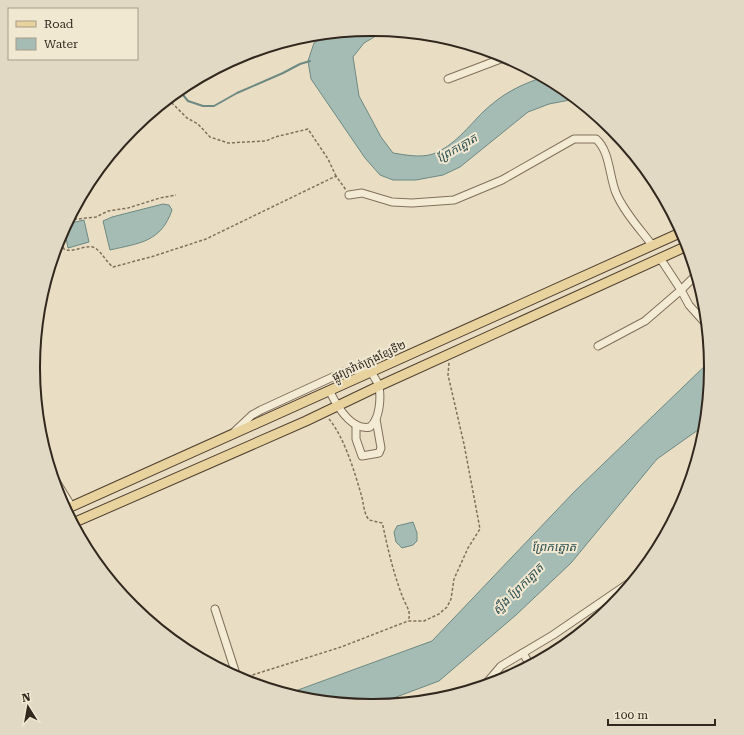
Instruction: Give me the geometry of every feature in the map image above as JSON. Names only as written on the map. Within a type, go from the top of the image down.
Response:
[{"type":"main road","name":"ផ្លូវក្រវ៉ាត់ក្រុងខ្សែទី២","points":[[72,507],[299,406],[675,235]]},
{"type":"main road","points":[[78,521],[324,413],[522,320],[681,249]]},
{"type":"main road","points":[[516,307],[522,320]]},
{"type":"main road","points":[[299,406],[306,421]]},
{"type":"street","points":[[448,79],[497,60]]},
{"type":"street","points":[[349,195],[362,193],[392,202],[412,203],[454,200],[502,180],[574,139],[596,139],[602,144],[616,194],[652,245]]},
{"type":"street","points":[[660,258],[689,305],[700,317]]},
{"type":"street","points":[[598,346],[645,321],[691,280]]},
{"type":"street","points":[[227,438],[252,415],[337,375],[347,371],[380,368]]},
{"type":"street","points":[[330,392],[337,406],[356,425],[362,428],[370,427],[376,419],[380,405],[379,386],[371,372]]},
{"type":"street","points":[[356,425],[356,439],[362,456],[379,453],[381,448],[376,419]]},
{"type":"street","points":[[492,676],[501,666],[553,635],[616,592]]},
{"type":"street","points":[[215,610],[234,669]]},
{"type":"street","points":[[524,652],[528,660]]},
{"type":"path","points":[[172,103],[186,118],[198,124],[210,137],[228,143],[266,141],[287,133],[308,129],[349,195]]},
{"type":"path","points":[[63,248],[68,251],[92,247],[97,249],[113,267],[154,256],[206,239],[298,193],[336,176]]},
{"type":"path","points":[[76,219],[96,217],[108,211],[128,208],[160,198],[176,195]]},
{"type":"path","points":[[250,676],[341,647],[408,621],[424,621],[447,607],[451,599],[454,579],[468,548],[480,529],[464,444],[448,375],[449,354]]},
{"type":"path","points":[[324,413],[337,428],[362,495],[365,515],[369,520],[382,523],[400,591],[409,611],[410,616],[408,621]]},
{"type":"water","name":"ព្រែកត្នោត","points":[[376,36],[364,43],[353,57],[359,96],[381,137],[393,153],[423,156],[441,151],[454,141],[497,100],[519,87],[537,79],[568,100],[549,104],[528,112],[460,167],[443,175],[416,180],[393,180],[380,175],[365,158],[311,79],[308,61],[314,43],[318,41],[329,39]]},
{"type":"water","points":[[163,204],[169,205],[172,210],[162,229],[155,235],[140,243],[110,250],[103,221],[112,217]]},
{"type":"water","points":[[84,220],[89,242],[68,248],[66,240],[74,222]]},
{"type":"water","name":"ព្រែកត្នោត","points":[[704,367],[701,411],[697,430],[657,459],[571,563],[516,615],[439,681],[393,698],[350,698],[297,691],[432,641],[574,492]]},
{"type":"water","points":[[413,522],[417,533],[417,541],[413,545],[402,548],[396,542],[394,532],[397,526]]},
{"type":"waterway","points":[[183,95],[188,101],[203,106],[214,106],[237,93],[300,64],[310,61]]},
{"type":"water label","name":"ស្ទឹង ព្រែកត្នោត","points":[[518,589]]}]
